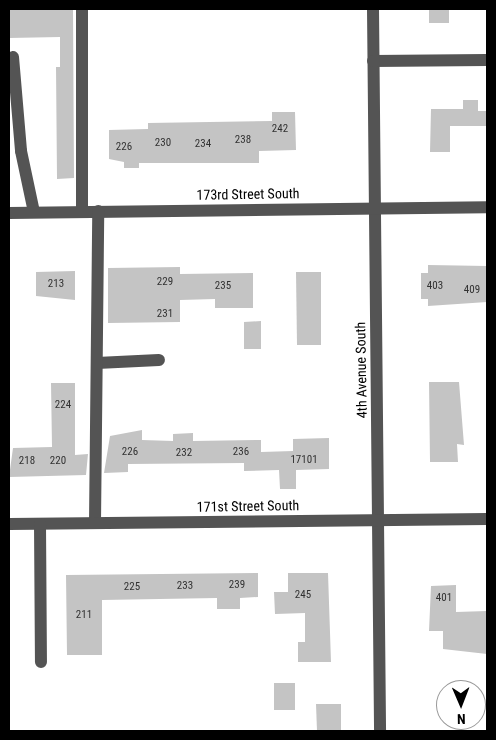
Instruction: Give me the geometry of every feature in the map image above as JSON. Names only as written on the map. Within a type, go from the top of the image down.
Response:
[{"type":"street","points":[[82,9],[82,211]]},
{"type":"street","name":"4th Avenue South","points":[[373,9],[380,731]]},
{"type":"street","points":[[13,57],[21,151],[34,212]]},
{"type":"street","points":[[373,61],[487,60]]},
{"type":"street","name":"173rd Street South","points":[[9,213],[487,207]]},
{"type":"street","points":[[95,523],[98,211]]},
{"type":"street","points":[[97,363],[159,360]]},
{"type":"street","name":"171st Street South","points":[[9,524],[378,518],[487,519]]},
{"type":"street","points":[[40,524],[41,662]]},
{"type":"building","points":[[9,9],[73,9],[74,178],[57,179],[56,67],[60,67],[60,37],[9,38]]},
{"type":"building","points":[[429,9],[449,9],[449,23],[429,23]]},
{"type":"building","points":[[463,100],[478,100],[478,111],[487,111],[487,126],[450,126],[450,152],[430,152],[431,109],[463,109]]},
{"type":"building","points":[[272,112],[295,112],[296,150],[259,151],[259,163],[139,163],[139,168],[124,168],[124,162],[109,159],[109,130],[148,129],[148,123],[272,121]]},
{"type":"building","points":[[428,265],[487,266],[487,302],[428,306],[428,299],[421,299],[421,273],[428,273]]},
{"type":"building","points":[[180,267],[180,274],[253,273],[253,308],[215,308],[215,299],[180,300],[180,322],[108,323],[108,268]]},
{"type":"building","points":[[75,271],[75,300],[36,296],[36,272]]},
{"type":"building","points":[[296,272],[321,272],[321,345],[297,345]]},
{"type":"building","points":[[261,321],[261,349],[244,349],[244,322]]},
{"type":"building","points":[[429,382],[459,382],[464,445],[457,444],[458,462],[430,462]]},
{"type":"building","points":[[51,383],[75,383],[75,455],[88,454],[86,475],[9,477],[13,448],[52,447]]},
{"type":"building","points":[[142,430],[142,440],[173,441],[173,434],[193,433],[193,441],[261,440],[261,452],[293,451],[293,439],[329,438],[329,469],[296,470],[296,489],[280,489],[279,470],[244,471],[244,463],[128,464],[128,472],[104,473],[110,436]]},
{"type":"building","points":[[258,573],[258,597],[240,598],[240,609],[217,609],[217,598],[102,600],[102,655],[67,655],[66,575]]},
{"type":"building","points":[[288,573],[328,573],[331,662],[298,662],[298,642],[305,642],[305,613],[275,614],[274,592],[288,592]]},
{"type":"building","points":[[456,585],[456,612],[487,611],[487,654],[443,649],[443,631],[429,631],[431,586]]},
{"type":"building","points":[[274,683],[295,683],[295,710],[274,710]]},
{"type":"building","points":[[316,704],[341,704],[341,731],[317,731]]}]
